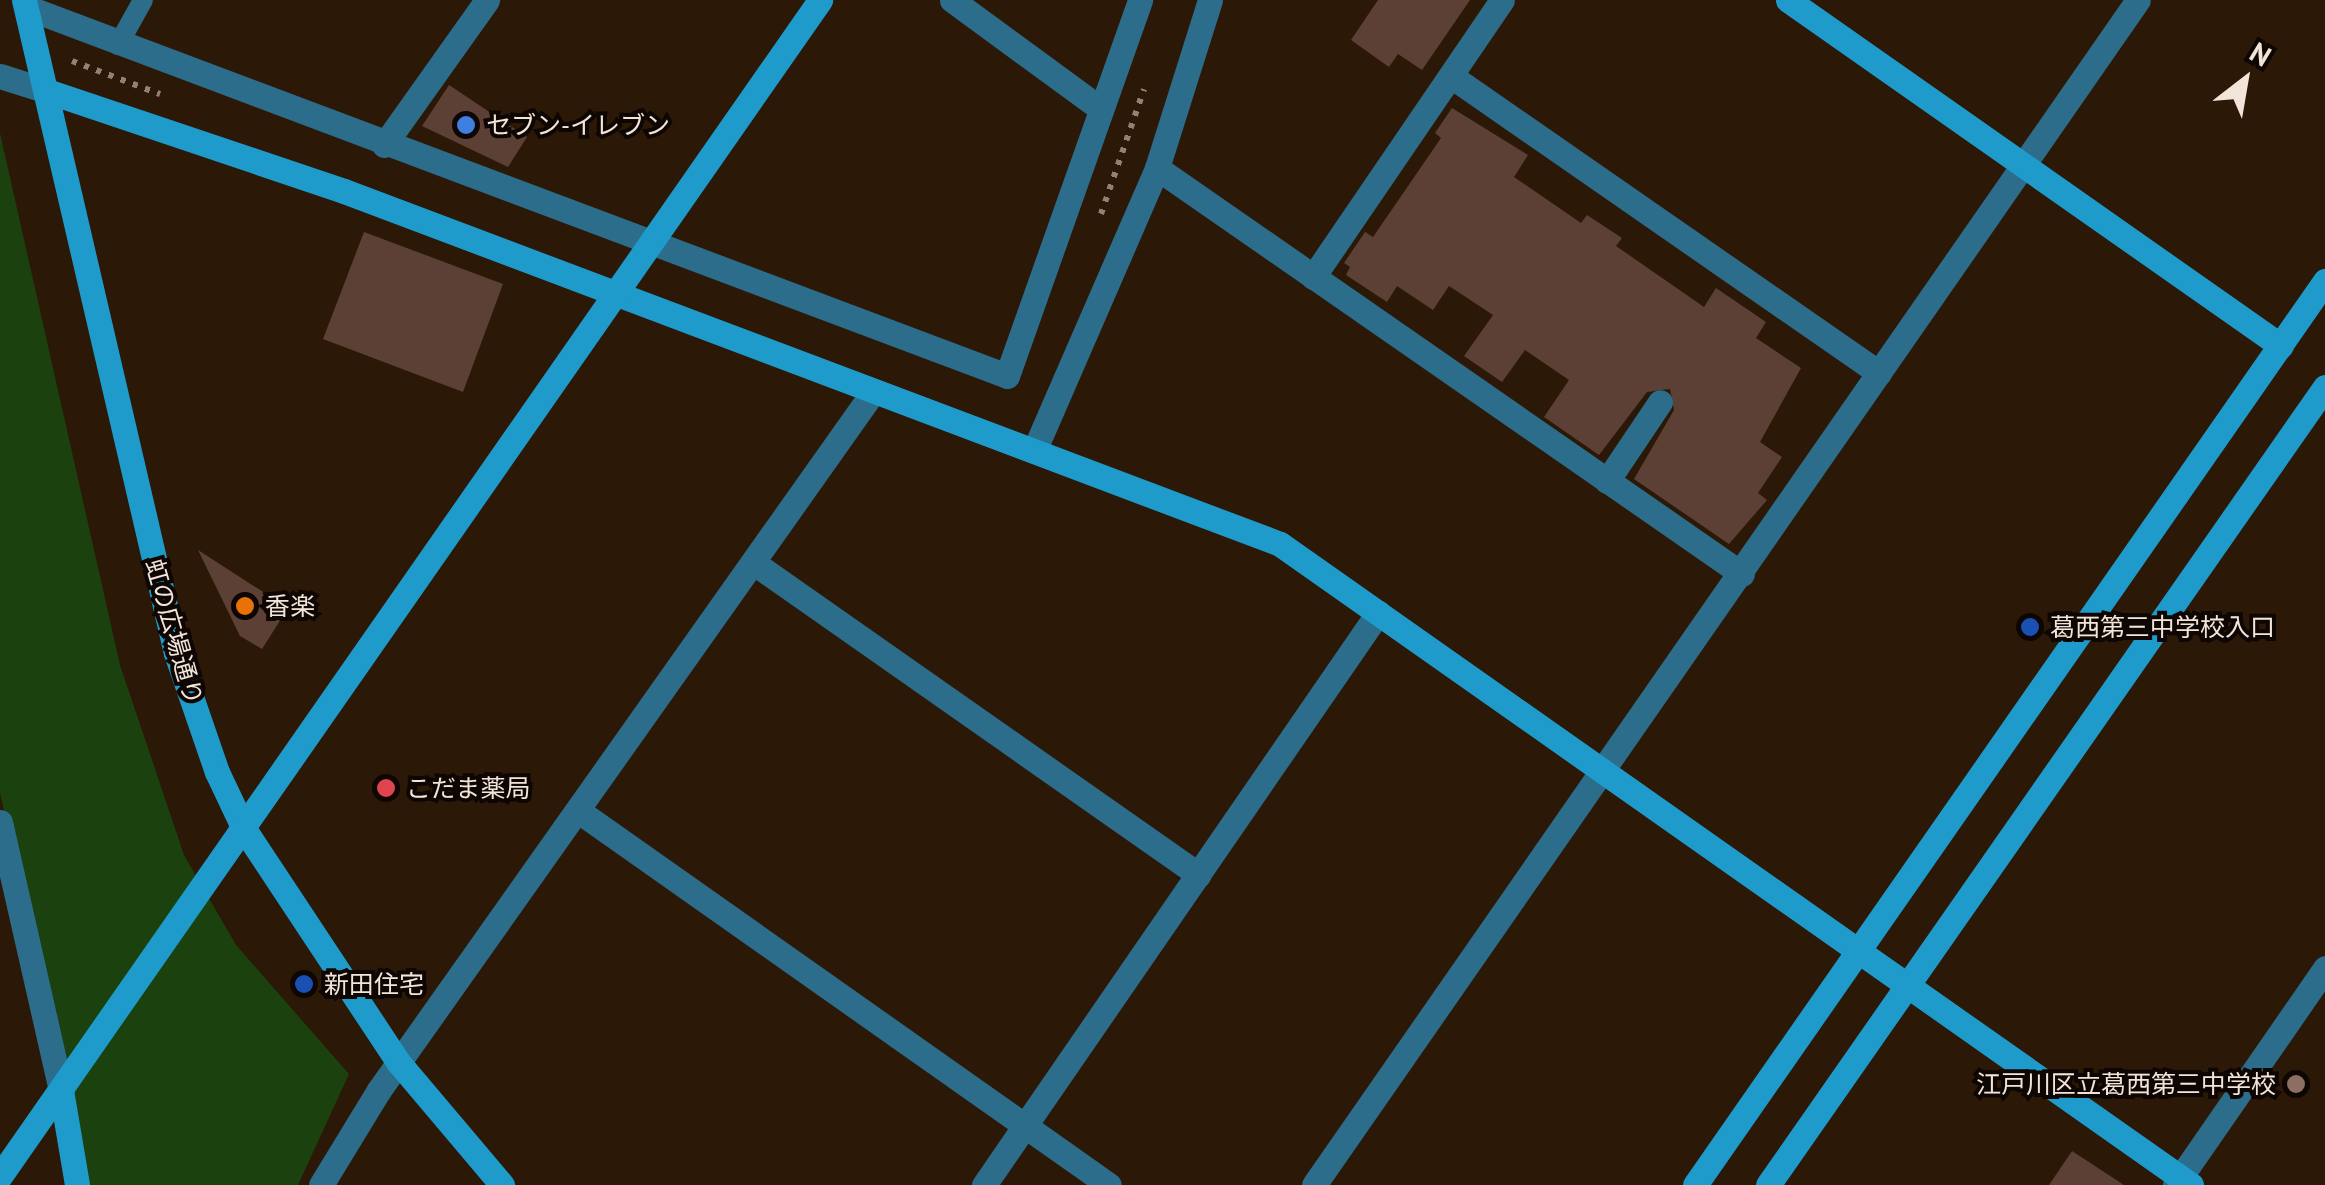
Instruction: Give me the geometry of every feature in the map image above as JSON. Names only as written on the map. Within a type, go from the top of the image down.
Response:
[{"type":"street","points":[[384,145],[487,0]]},
{"type":"street","points":[[0,1176],[820,0]]},
{"type":"street","points":[[952,0],[1101,109]]},
{"type":"street","points":[[25,3],[118,46],[1007,376],[1140,0]]},
{"type":"street","points":[[1034,451],[1157,168],[1210,0]]},
{"type":"street","points":[[1313,276],[1502,0]]},
{"type":"street","points":[[1788,0],[2280,346]]},
{"type":"street","points":[[1314,1185],[2138,0]]},
{"type":"street","name":"虹の広場通り","points":[[25,3],[47,90],[85,284],[176,653],[244,829],[399,1062],[502,1185]]},
{"type":"street","points":[[0,76],[344,191],[1280,544],[2182,1182],[2325,968]]},
{"type":"street","points":[[1451,76],[1879,372]]},
{"type":"street","points":[[1157,168],[1742,574]]},
{"type":"street","points":[[1694,1185],[2325,280]]},
{"type":"street","points":[[1768,1185],[2325,387]]},
{"type":"street","points":[[321,1185],[399,1062],[580,812],[873,392]]},
{"type":"street","points":[[1607,481],[1660,402]]},
{"type":"street","points":[[754,563],[1200,875]]},
{"type":"street","points":[[984,1185],[1378,613]]},
{"type":"street","points":[[580,812],[1110,1185]]},
{"type":"street","points":[[0,822],[60,1090],[76,1185]]},
{"type":"lane","points":[[118,46],[142,0]]},
{"type":"path","points":[[1096,230],[1150,69]]},
{"type":"path","points":[[1101,109],[1157,168]]},
{"type":"green space","points":[[0,133],[120,665],[184,855],[236,945],[349,1074],[298,1185],[87,1185],[0,793]]},
{"type":"building","points":[[1378,0],[1470,0],[1422,70],[1398,54],[1389,67],[1351,40]]},
{"type":"building","points":[[449,85],[527,137],[508,167],[422,126]]},
{"type":"building","points":[[1452,108],[1528,155],[1514,177],[1581,223],[1587,215],[1622,238],[1616,246],[1704,307],[1716,288],[1766,322],[1756,338],[1801,368],[1760,442],[1782,457],[1758,493],[1767,500],[1729,544],[1634,479],[1674,410],[1670,389],[1647,392],[1599,455],[1544,417],[1569,380],[1525,350],[1502,382],[1464,356],[1493,315],[1449,286],[1433,310],[1397,286],[1387,302],[1346,275],[1350,267],[1344,263],[1365,232],[1373,237],[1441,138],[1435,133]]},
{"type":"building","points":[[364,232],[503,284],[463,392],[323,339]]},
{"type":"building","points":[[198,550],[288,608],[262,649],[240,636]]},
{"type":"building","points":[[2072,1151],[2124,1185],[2049,1185]]},
{"type":"place","name":"セブン-イレブン","points":[[466,125]]},
{"type":"place","name":"香楽","points":[[245,606]]},
{"type":"place","name":"葛西第三中学校入口","points":[[2030,627]]},
{"type":"place","name":"こだま薬局","points":[[386,788]]},
{"type":"place","name":"新田住宅","points":[[304,984]]},
{"type":"place","name":"江戸川区立葛西第三中学校","points":[[2296,1084]]}]
